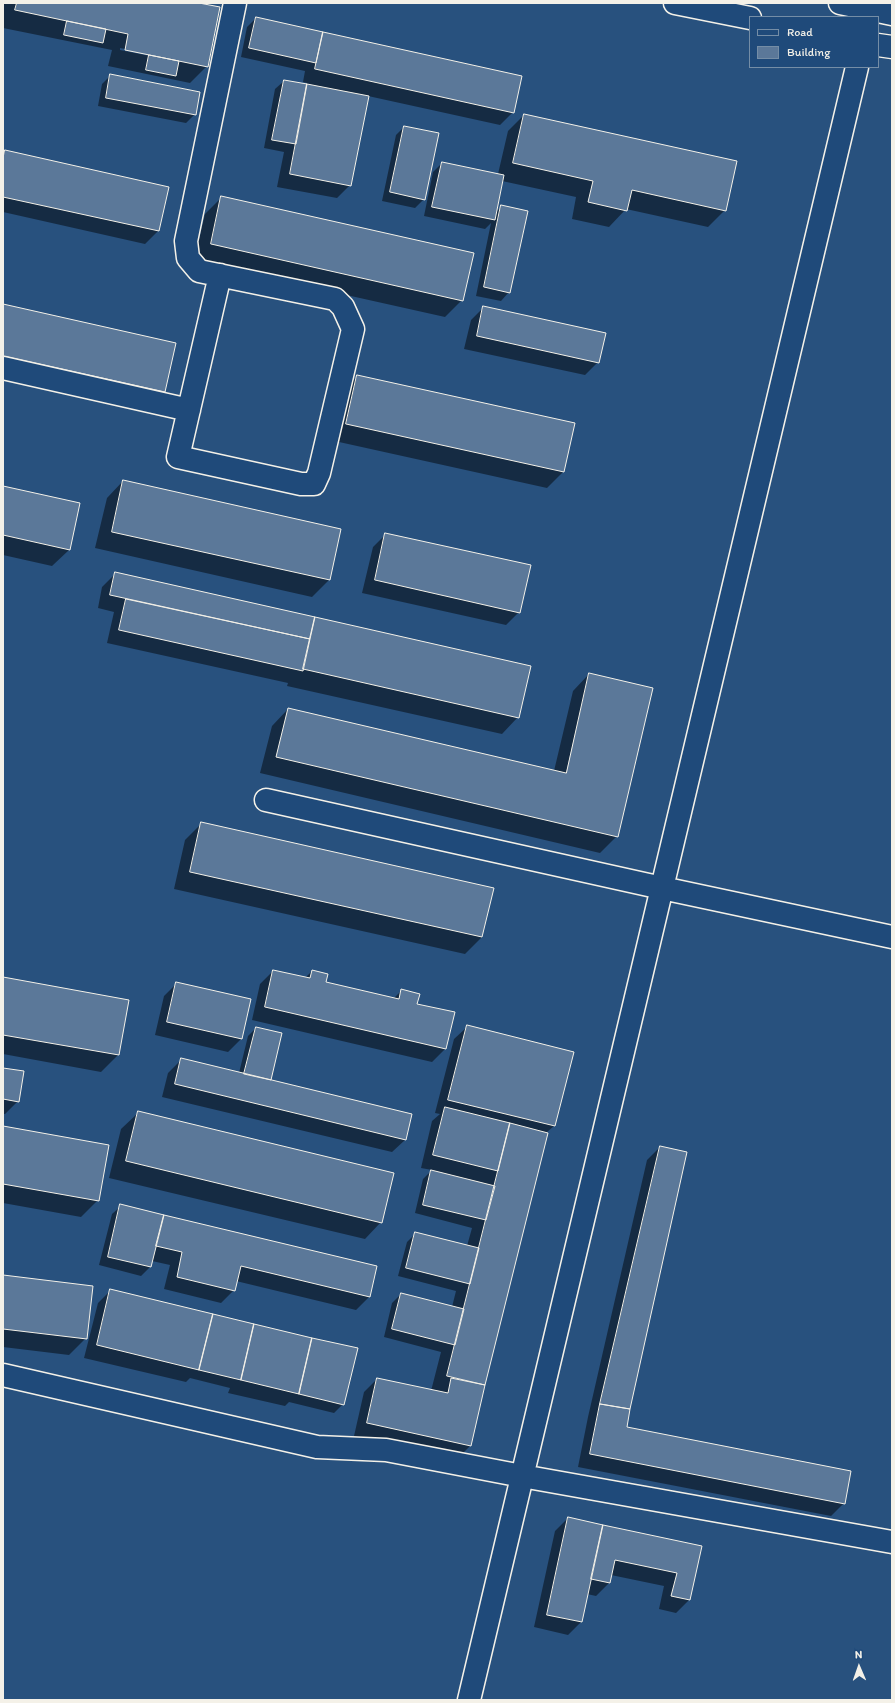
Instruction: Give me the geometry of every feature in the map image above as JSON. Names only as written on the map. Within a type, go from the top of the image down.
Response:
[{"type":"street","points":[[220,275],[178,457],[301,484],[314,484],[319,473],[353,329],[343,307],[335,299],[220,275],[199,271],[188,258],[186,241],[235,3]]},
{"type":"street","points":[[675,3],[749,18]]},
{"type":"street","points":[[847,4],[870,13],[892,14]]},
{"type":"street","points":[[879,45],[892,48]]},
{"type":"street","points":[[469,1700],[857,68]]},
{"type":"street","points":[[3,368],[189,410]]},
{"type":"street","points":[[266,800],[662,888],[892,937]]},
{"type":"street","points":[[3,1375],[317,1447],[386,1450],[522,1476],[892,1542]]},
{"type":"building","points":[[17,3],[199,3],[220,7],[208,67],[125,50],[128,34],[15,10]]},
{"type":"building","points":[[256,17],[323,32],[316,63],[249,48]]},
{"type":"building","points":[[67,21],[106,29],[103,43],[64,35]]},
{"type":"building","points":[[323,32],[522,76],[514,113],[315,69]]},
{"type":"building","points":[[149,55],[179,61],[176,76],[146,70]]},
{"type":"building","points":[[110,74],[200,92],[196,115],[106,98]]},
{"type":"building","points":[[284,80],[307,84],[296,144],[272,140]]},
{"type":"building","points":[[307,84],[369,96],[351,186],[290,174]]},
{"type":"building","points":[[524,114],[737,161],[726,211],[632,190],[627,211],[588,202],[593,181],[513,163]]},
{"type":"building","points":[[404,126],[439,133],[425,200],[390,192]]},
{"type":"building","points":[[5,150],[169,187],[159,231],[3,197],[3,158]]},
{"type":"building","points":[[442,162],[504,175],[495,220],[432,207]]},
{"type":"building","points":[[221,196],[474,253],[463,301],[211,244]]},
{"type":"building","points":[[501,205],[528,211],[510,293],[484,287]]},
{"type":"building","points":[[3,304],[176,343],[165,392],[3,356]]},
{"type":"building","points":[[483,306],[606,333],[599,363],[477,336]]},
{"type":"building","points":[[357,375],[575,423],[564,472],[346,424]]},
{"type":"building","points":[[123,480],[341,529],[330,580],[112,532]]},
{"type":"building","points":[[3,486],[80,503],[70,550],[3,535]]},
{"type":"building","points":[[385,533],[531,565],[520,613],[375,580]]},
{"type":"building","points":[[115,572],[315,617],[310,639],[110,595]]},
{"type":"building","points":[[126,599],[310,639],[303,671],[119,630]]},
{"type":"building","points":[[315,617],[531,666],[519,718],[303,669]]},
{"type":"building","points":[[589,673],[653,688],[618,837],[276,757],[288,708],[566,773]]},
{"type":"building","points":[[201,822],[494,888],[482,937],[190,872]]},
{"type":"building","points":[[273,970],[310,978],[312,970],[328,974],[326,982],[399,999],[401,989],[420,994],[417,1004],[455,1012],[446,1049],[265,1007]]},
{"type":"building","points":[[3,977],[129,1000],[119,1055],[3,1035]]},
{"type":"building","points":[[176,982],[251,999],[242,1039],[167,1022]]},
{"type":"building","points":[[467,1025],[574,1052],[555,1126],[448,1100]]},
{"type":"building","points":[[256,1027],[282,1033],[271,1080],[244,1074]]},
{"type":"building","points":[[181,1058],[412,1114],[406,1140],[175,1084]]},
{"type":"building","points":[[3,1068],[24,1071],[19,1102],[3,1099]]},
{"type":"building","points":[[445,1107],[510,1123],[498,1171],[433,1155]]},
{"type":"building","points":[[138,1111],[394,1173],[382,1223],[126,1161]]},
{"type":"building","points":[[510,1123],[548,1133],[485,1385],[447,1376]]},
{"type":"building","points":[[3,1126],[109,1145],[99,1201],[3,1184]]},
{"type":"building","points":[[660,1146],[687,1152],[630,1409],[600,1404]]},
{"type":"building","points":[[431,1170],[495,1186],[486,1220],[423,1205]]},
{"type":"building","points":[[120,1204],[164,1215],[151,1267],[108,1257]]},
{"type":"building","points":[[164,1215],[377,1266],[370,1297],[241,1266],[235,1291],[177,1277],[182,1252],[156,1246]]},
{"type":"building","points":[[415,1232],[479,1248],[470,1284],[406,1268]]},
{"type":"building","points":[[3,1275],[93,1286],[87,1339],[3,1329]]},
{"type":"building","points":[[110,1289],[213,1314],[199,1370],[97,1345]]},
{"type":"building","points":[[401,1293],[464,1309],[455,1345],[392,1329]]},
{"type":"building","points":[[213,1314],[254,1324],[241,1380],[199,1370]]},
{"type":"building","points":[[254,1324],[312,1338],[299,1394],[241,1380]]},
{"type":"building","points":[[312,1338],[358,1348],[344,1405],[299,1394]]},
{"type":"building","points":[[377,1378],[448,1393],[451,1378],[485,1385],[471,1446],[367,1423]]},
{"type":"building","points":[[600,1404],[630,1409],[627,1427],[851,1471],[845,1504],[590,1454]]},
{"type":"building","points":[[568,1517],[603,1525],[582,1622],[547,1615]]},
{"type":"building","points":[[603,1525],[702,1546],[690,1600],[671,1596],[677,1573],[615,1560],[610,1583],[591,1579]]}]
